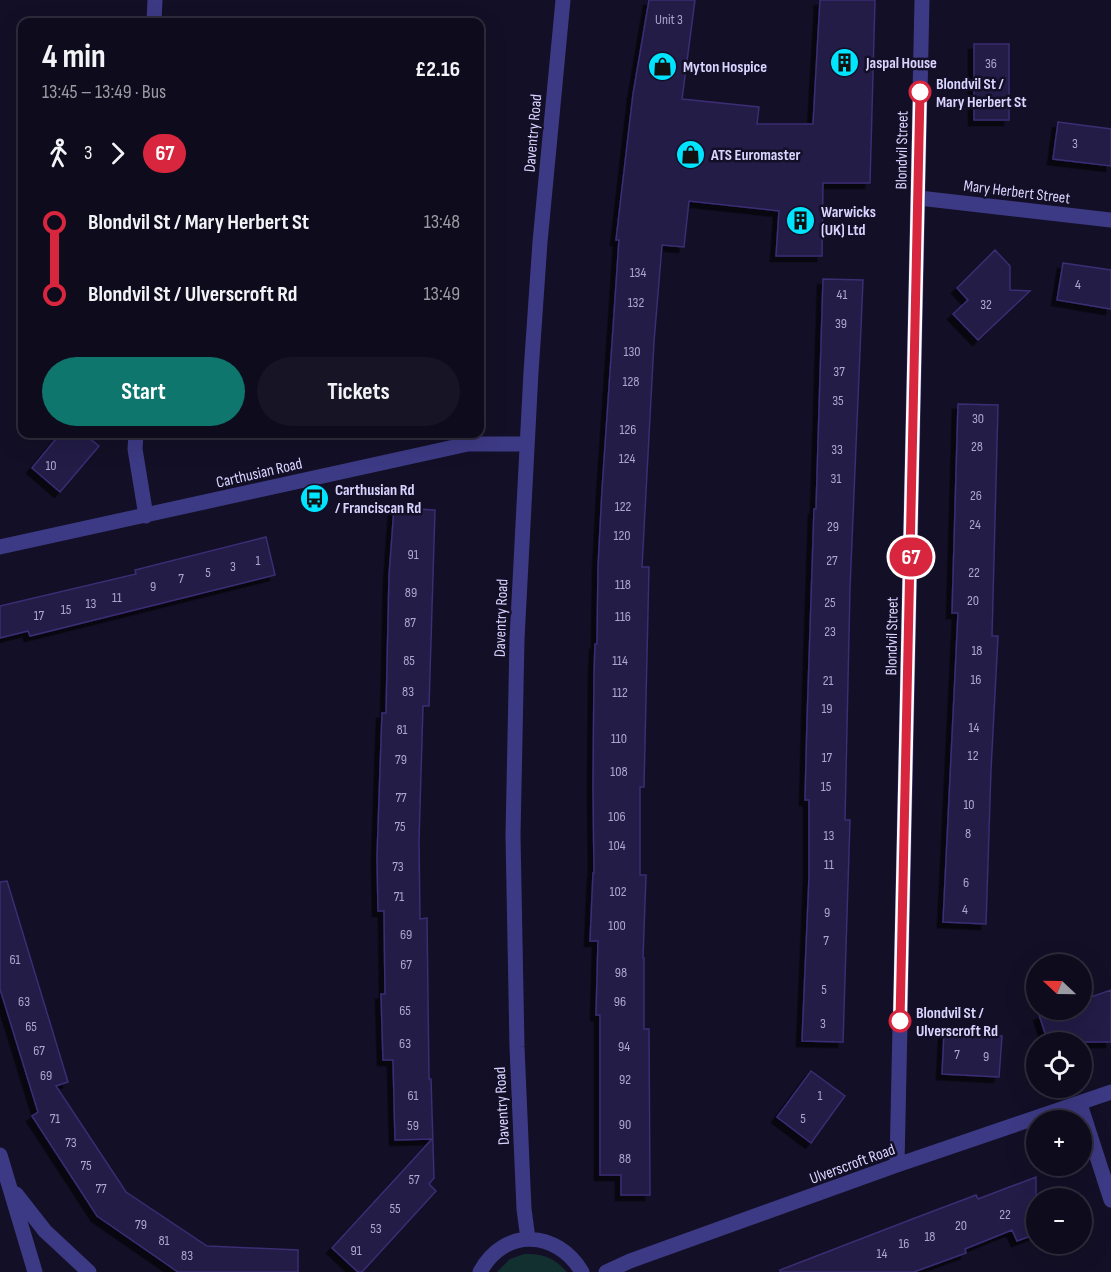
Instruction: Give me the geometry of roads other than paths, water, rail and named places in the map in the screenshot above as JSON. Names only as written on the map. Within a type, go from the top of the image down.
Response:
[{"type":"street","points":[[154,18],[155,0]]},
{"type":"street","name":"Daventry Road","points":[[528,1239],[524,1209],[516,1047],[513,835],[517,639],[540,242],[563,0]]},
{"type":"street","name":"Blondvil Street","points":[[897,1165],[922,0]]},
{"type":"street","name":"Mary Herbert Street","points":[[919,198],[1111,220]]},
{"type":"street","points":[[136,438],[135,449],[146,516]]},
{"type":"street","name":"Carthusian Road","points":[[0,547],[468,444],[527,444]]},
{"type":"street","name":"Ulverscroft Road","points":[[606,1272],[897,1165],[1111,1092]]},
{"type":"street","points":[[1080,1104],[1111,1200]]},
{"type":"street","points":[[0,1155],[35,1272]]},
{"type":"street","points":[[9,1184],[45,1231],[89,1272]]},
{"type":"street","points":[[480,1272],[493,1254],[502,1247],[528,1239],[558,1246],[571,1256],[582,1272]]},
{"type":"place","name":"Jaspal House","points":[[845,62]]},
{"type":"place","name":"Myton Hospice","points":[[662,66]]},
{"type":"place","name":"Blondvil St / Mary Herbert St","points":[[920,92]]},
{"type":"place","name":"ATS Euromaster","points":[[690,154]]},
{"type":"place","name":"Warwicks (UK) Ltd","points":[[800,220]]},
{"type":"place","name":"Carthusian Rd / Franciscan Rd","points":[[314,498]]},
{"type":"place","name":"Blondvil St / Ulverscroft Rd","points":[[900,1021]]}]
